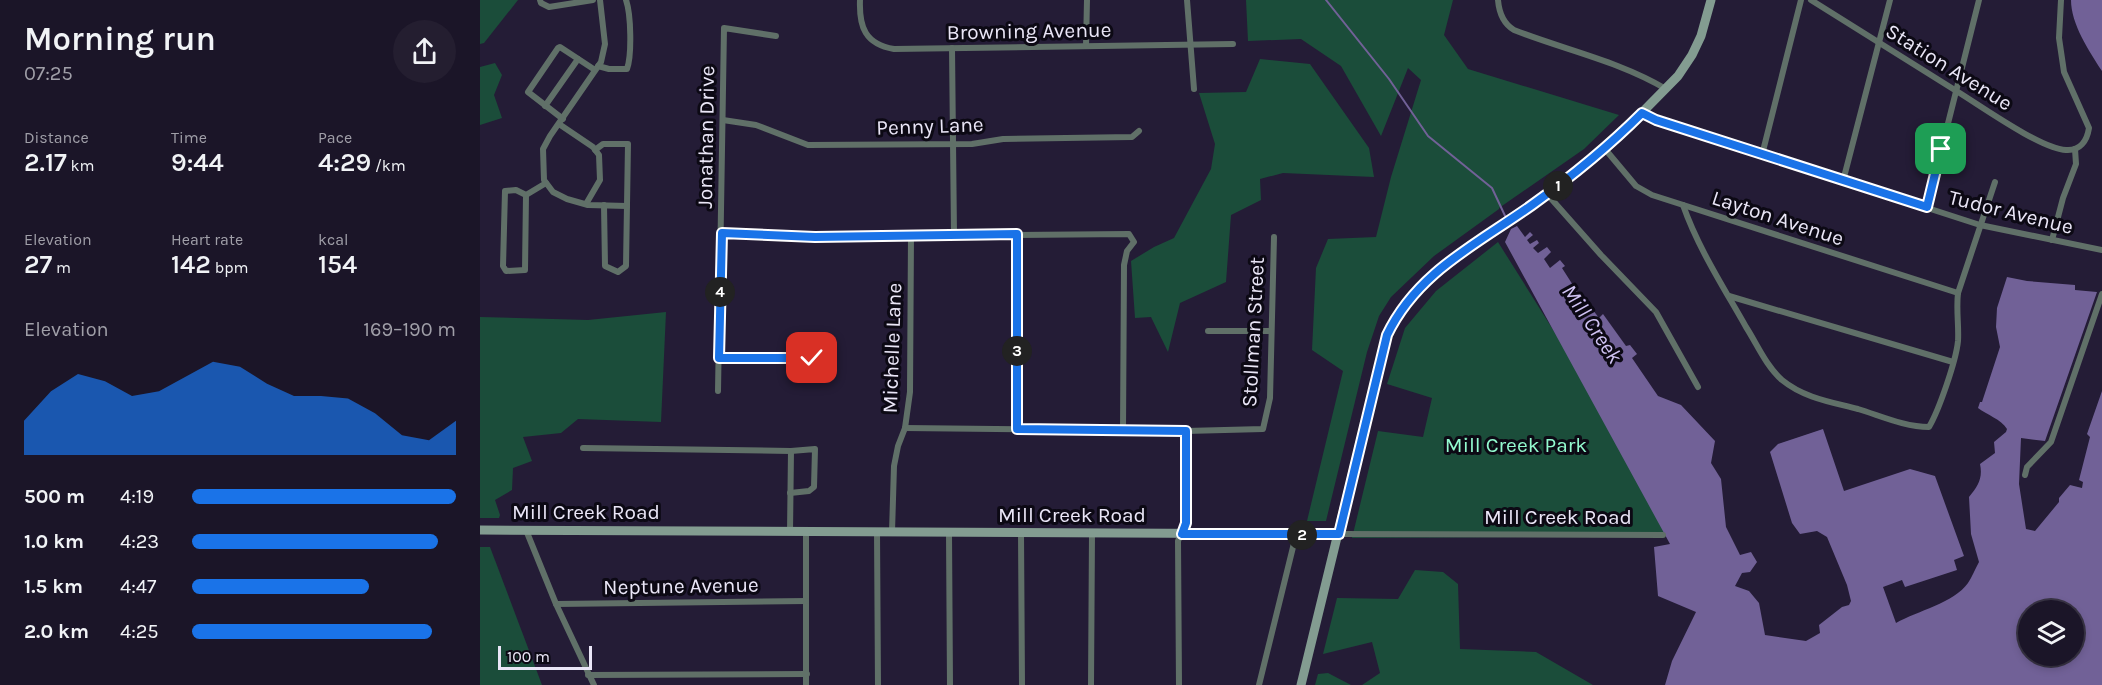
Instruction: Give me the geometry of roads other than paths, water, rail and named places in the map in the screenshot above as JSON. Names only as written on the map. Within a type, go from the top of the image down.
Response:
[{"type":"street","points":[[540,0],[541,3],[549,6],[593,0]]},
{"type":"street","points":[[600,0],[605,44],[597,68],[543,149],[544,180],[553,192],[567,199],[586,204],[627,206]]},
{"type":"street","points":[[586,204],[600,180],[599,155],[528,92],[560,47],[597,68],[627,69],[629,28],[626,0]]},
{"type":"street","name":"Browning Avenue","points":[[860,0],[859,12],[868,37],[883,47],[894,49],[1233,44]]},
{"type":"street","points":[[1086,46],[1087,0]]},
{"type":"street","points":[[1187,0],[1194,89]]},
{"type":"street","points":[[1498,0],[1498,7],[1505,22],[1514,30],[1543,42],[1615,64],[1645,76],[1666,88]]},
{"type":"street","points":[[1301,685],[1379,365],[1387,335],[1395,319],[1413,294],[1438,270],[1547,194],[1605,149],[1642,113],[1687,65],[1701,36],[1709,0]]},
{"type":"street","points":[[1762,154],[1801,0]]},
{"type":"street","name":"Station Avenue","points":[[1811,0],[2000,119],[2057,148],[2075,149]]},
{"type":"street","points":[[1844,181],[1890,0]]},
{"type":"street","points":[[1927,207],[1979,0]]},
{"type":"street","points":[[2052,240],[2061,204],[2076,164],[2075,149],[2082,145],[2088,137],[2089,128],[2064,72],[2059,38],[2061,0]]},
{"type":"street","name":"Jonathan Drive","points":[[718,391],[724,28],[776,36]]},
{"type":"street","points":[[952,48],[954,235]]},
{"type":"street","points":[[545,106],[578,58]]},
{"type":"street","name":"Tudor Avenue","points":[[1642,113],[1656,120],[1980,225],[2101,250]]},
{"type":"street","name":"Penny Lane","points":[[723,120],[756,125],[808,145],[972,144],[1003,139],[1132,136],[1139,130]]},
{"type":"street","points":[[595,150],[603,144],[628,144],[626,266],[618,272],[604,267],[604,205]]},
{"type":"street","name":"Layton Avenue","points":[[1605,149],[1636,186],[1652,195],[1958,293]]},
{"type":"street","points":[[1683,205],[1696,236],[1728,296],[1760,350],[1780,378],[1816,399],[1892,420],[1929,427],[1936,414],[1957,345],[1958,293],[1995,182]]},
{"type":"street","points":[[526,195],[546,183]]},
{"type":"street","points":[[516,190],[526,195],[525,270],[506,271],[503,266],[505,191],[516,190]]},
{"type":"street","points":[[1547,194],[1656,312],[1698,387]]},
{"type":"street","points":[[722,233],[815,237],[1129,234],[1134,242],[1127,251],[1124,265],[1123,430]]},
{"type":"street","points":[[1017,234],[1017,429]]},
{"type":"street","name":"Michelle Lane","points":[[892,532],[894,466],[905,428],[910,392],[911,235]]},
{"type":"street","name":"Stollman Street","points":[[905,428],[1186,431],[1263,429],[1270,398],[1274,237]]},
{"type":"street","points":[[2025,474],[2027,467],[2051,442],[2102,294]]},
{"type":"street","points":[[1728,296],[1953,362]]},
{"type":"street","points":[[1208,331],[1271,332]]},
{"type":"street","points":[[719,358],[812,358],[827,354]]},
{"type":"street","points":[[1179,685],[1178,541],[1186,523],[1186,431]]},
{"type":"street","points":[[583,448],[791,451],[815,449],[814,487],[809,491],[790,493]]},
{"type":"street","points":[[790,532],[791,451]]},
{"type":"street","name":"Mill Creek Road","points":[[480,530],[1663,535]]},
{"type":"street","points":[[526,530],[556,604],[594,685]]},
{"type":"street","points":[[877,531],[878,685]]},
{"type":"street","points":[[806,532],[806,685]]},
{"type":"street","points":[[949,533],[950,685]]},
{"type":"street","points":[[1021,533],[1022,685]]},
{"type":"street","points":[[1090,685],[1092,533]]},
{"type":"street","points":[[1258,685],[1296,535]]},
{"type":"street","name":"Neptune Avenue","points":[[556,604],[806,601]]},
{"type":"street","points":[[588,675],[807,674]]},
{"type":"water","points":[[2071,0],[2102,0],[2102,71],[2077,28]]},
{"type":"water","points":[[1517,226],[1525,237],[1530,232],[1533,235],[1527,240],[1530,244],[1537,240],[1539,243],[1533,248],[1538,253],[1547,247],[1551,252],[1544,259],[1550,268],[1560,260],[1565,266],[1562,268],[1578,293],[1599,318],[1603,314],[1626,346],[1630,345],[1637,354],[1632,358],[1658,396],[1681,405],[1715,441],[1711,463],[1721,479],[1726,527],[1740,555],[1751,552],[1757,562],[1750,572],[1742,573],[1735,586],[1749,591],[1759,603],[1765,635],[1806,641],[1820,633],[1819,625],[1842,607],[1849,605],[1851,601],[1847,585],[1827,537],[1817,531],[1800,534],[1792,523],[1770,452],[1778,444],[1823,429],[1844,491],[1910,469],[1935,476],[1964,556],[1954,560],[1957,570],[1905,587],[1902,580],[1883,587],[1896,623],[1945,601],[1962,590],[1979,562],[1971,534],[1969,497],[1979,482],[1980,464],[1995,453],[1994,442],[2007,429],[1998,420],[1978,408],[2000,347],[1996,327],[1997,308],[2007,277],[2075,285],[2075,290],[2097,292],[2045,441],[2021,438],[2019,484],[2026,529],[2035,531],[2070,485],[2082,488],[2083,482],[2079,480],[2090,437],[2087,434],[2102,391],[2102,685],[1665,685],[1672,661],[1696,612],[1658,596],[1654,547],[1670,544],[1505,242],[1511,229]]},
{"type":"waterway","name":"Mill Creek","points":[[1326,0],[1389,79],[1428,136],[1492,188],[1507,220]]},
{"type":"park label","name":"Mill Creek Park","points":[[1516,445]]}]
